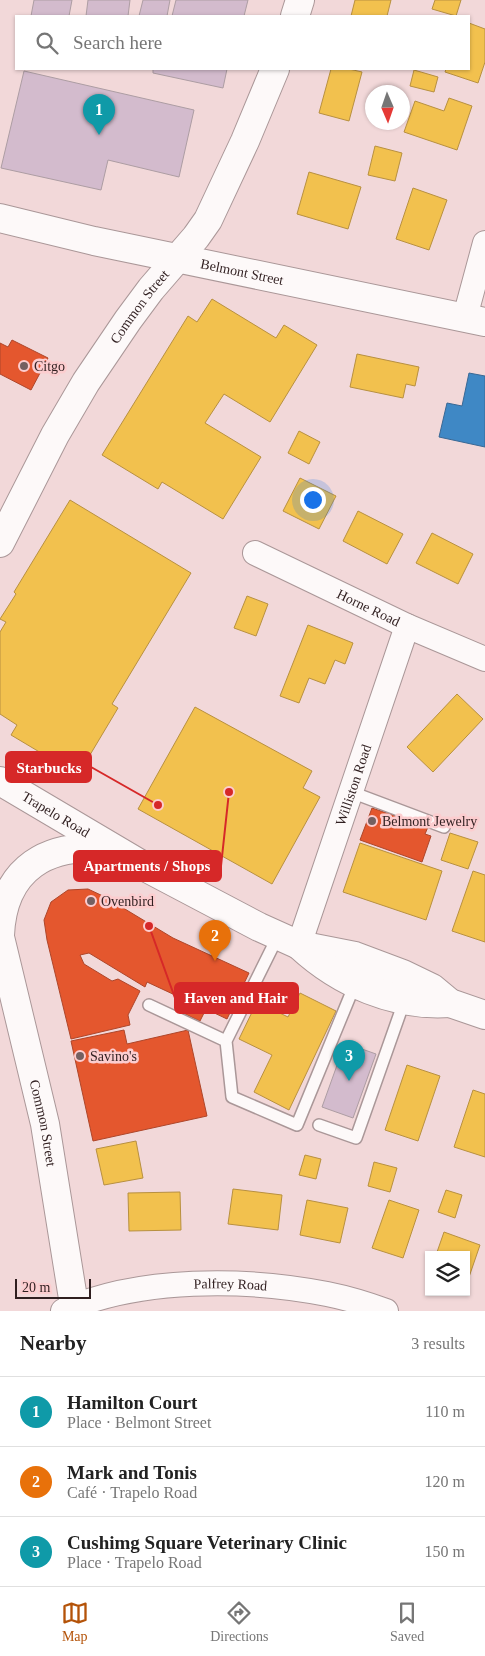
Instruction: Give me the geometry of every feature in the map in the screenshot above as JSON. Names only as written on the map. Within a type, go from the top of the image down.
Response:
[{"type":"main road","points":[[295,15],[300,0]]},
{"type":"main road","name":"Common Street","points":[[0,543],[55,435],[86,382],[128,320],[208,220],[245,141],[275,70]]},
{"type":"main road","name":"Belmont Street","points":[[0,218],[80,238],[475,319]]},
{"type":"main road","name":"Trapelo Road","points":[[0,781],[116,850],[221,908],[288,940],[323,966],[355,984],[408,989],[432,988],[450,1003],[485,1015]]},
{"type":"main road","points":[[0,936],[7,894],[14,882],[32,865],[42,858],[69,850],[84,848],[116,850]]},
{"type":"main road","name":"Common Street","points":[[0,936],[45,1124],[71,1309]]},
{"type":"main road","name":"Trapelo Road","points":[[288,940],[367,960],[408,989]]},
{"type":"street","points":[[475,319],[485,243]]},
{"type":"street","name":"Horne Road","points":[[255,553],[407,626],[485,660]]},
{"type":"street","name":"Williston Road","points":[[288,940],[351,792],[407,626]]},
{"type":"street","name":"Palfrey Road","points":[[71,1309],[118,1293],[157,1286],[207,1284],[281,1286],[329,1294],[386,1311]]},
{"type":"lane","points":[[351,792],[444,827]]},
{"type":"lane","points":[[288,940],[226,1041],[232,1097],[297,1125],[355,984]]},
{"type":"lane","points":[[319,1125],[356,1138],[408,989]]},
{"type":"lane","points":[[149,1004],[226,1041]]},
{"type":"building: Homes","points":[[355,0],[391,0],[387,15],[351,15]]},
{"type":"building: Homes","points":[[435,0],[461,0],[456,15],[432,9]]},
{"type":"building: Homes","points":[[470,23],[485,29],[485,62],[478,83],[445,72],[446,70],[470,70]]},
{"type":"building: Homes","points":[[331,70],[362,72],[349,121],[319,113]]},
{"type":"building: Homes","points":[[414,70],[438,77],[434,92],[410,86]]},
{"type":"building: Homes","points":[[449,98],[472,106],[457,150],[404,132],[405,130],[410,130],[410,115],[415,101],[444,111]]},
{"type":"building: Homes","points":[[375,146],[402,153],[395,181],[368,175]]},
{"type":"building: Homes","points":[[309,172],[361,187],[348,229],[297,214]]},
{"type":"building: Homes","points":[[413,188],[447,200],[429,250],[396,239]]},
{"type":"building: Homes","points":[[212,299],[276,338],[284,325],[317,345],[270,422],[224,394],[205,423],[261,457],[223,519],[162,482],[158,489],[102,455],[188,316],[197,322]]},
{"type":"building: Homes","points":[[357,354],[419,367],[415,386],[406,384],[403,398],[350,387]]},
{"type":"building: Homes","points":[[299,431],[320,442],[309,464],[288,453]]},
{"type":"building: Homes","points":[[300,478],[336,496],[319,529],[283,511]]},
{"type":"building: Homes","points":[[70,500],[191,573],[112,704],[118,708],[78,775],[11,735],[17,725],[0,714],[0,632],[6,622],[0,619],[16,594],[14,592]]},
{"type":"building: Homes","points":[[358,511],[403,534],[387,564],[343,541]]},
{"type":"building: Homes","points":[[432,533],[473,554],[458,584],[416,563]]},
{"type":"building: Homes","points":[[247,596],[268,604],[256,636],[234,628]]},
{"type":"building: Homes","points":[[308,625],[353,643],[345,664],[335,660],[325,684],[309,678],[299,703],[280,696]]},
{"type":"building: Homes","points":[[457,694],[483,719],[433,772],[407,747]]},
{"type":"building: Homes","points":[[195,707],[312,771],[303,788],[320,797],[272,884],[138,809]]},
{"type":"building: Homes","points":[[450,833],[478,842],[468,869],[441,860]]},
{"type":"building: Homes","points":[[360,843],[442,871],[426,920],[343,892]]},
{"type":"building: Homes","points":[[473,871],[485,875],[485,942],[452,931]]},
{"type":"building: Homes","points":[[300,993],[336,1011],[289,1110],[254,1092],[272,1055],[239,1039],[257,1002],[288,1017]]},
{"type":"building: Homes","points":[[407,1065],[440,1076],[418,1141],[385,1130]]},
{"type":"building: Homes","points":[[473,1090],[485,1094],[485,1157],[454,1147]]},
{"type":"building: Homes","points":[[136,1141],[143,1178],[104,1185],[96,1149]]},
{"type":"building: Homes","points":[[305,1155],[321,1159],[316,1179],[299,1175]]},
{"type":"building: Homes","points":[[374,1162],[397,1168],[390,1192],[368,1186]]},
{"type":"building: Homes","points":[[233,1189],[282,1195],[278,1230],[228,1224]]},
{"type":"building: Homes","points":[[446,1190],[462,1195],[455,1218],[438,1212]]},
{"type":"building: Homes","points":[[180,1192],[181,1230],[129,1231],[128,1193]]},
{"type":"building: Homes","points":[[307,1200],[348,1208],[340,1243],[300,1235]]},
{"type":"building: Homes","points":[[389,1200],[419,1210],[403,1258],[372,1248]]},
{"type":"building: Homes","points":[[444,1232],[480,1245],[470,1274],[470,1251],[437,1251]]},
{"type":"building: Shops","points":[[12,340],[48,358],[31,390],[0,374],[0,343],[8,347]]},
{"type":"building: Shops","points":[[372,808],[428,827],[425,834],[431,836],[422,862],[360,840]]},
{"type":"building: Shops","points":[[88,889],[105,897],[173,938],[249,973],[227,1019],[206,1009],[200,1021],[185,1014],[190,1002],[147,982],[145,987],[89,953],[80,955],[84,964],[112,981],[118,979],[140,991],[128,1015],[130,1025],[71,1039],[44,920],[51,902],[68,890]]},
{"type":"building: Shops","points":[[124,1030],[127,1044],[188,1030],[207,1116],[93,1141],[71,1041]]},
{"type":"building: Schools","points":[[469,373],[485,376],[485,447],[439,437],[447,403],[462,406]]},
{"type":"building: Other","points":[[34,0],[72,0],[69,15],[31,15]]},
{"type":"building: Other","points":[[88,0],[130,0],[128,15],[86,15]]},
{"type":"building: Other","points":[[143,0],[170,0],[167,15],[139,15]]},
{"type":"building: Other","points":[[176,0],[248,0],[244,15],[172,15]]},
{"type":"building: Other","points":[[153,70],[227,70],[223,88],[153,73]]},
{"type":"building: Other","points":[[24,71],[194,110],[179,177],[108,160],[101,190],[1,168]]},
{"type":"building: Other","points":[[345,1043],[376,1054],[353,1118],[322,1107]]},
{"type":"place","name":"Hamilton Court","points":[[99,135]]},
{"type":"place","name":"Citgo","points":[[24,366]]},
{"type":"place","name":"Apartments / Shops","points":[[229,792]]},
{"type":"place","name":"Starbucks","points":[[158,805]]},
{"type":"place","name":"Belmont Jewelry","points":[[372,821]]},
{"type":"place","name":"Ovenbird","points":[[91,901]]},
{"type":"place","name":"Haven and Hair","points":[[149,926]]},
{"type":"place","name":"Mark and Tonis","points":[[215,961]]},
{"type":"place","name":"Savino's","points":[[80,1056]]},
{"type":"place","name":"Cushimg Square Veterinary Clinic","points":[[349,1081]]}]
